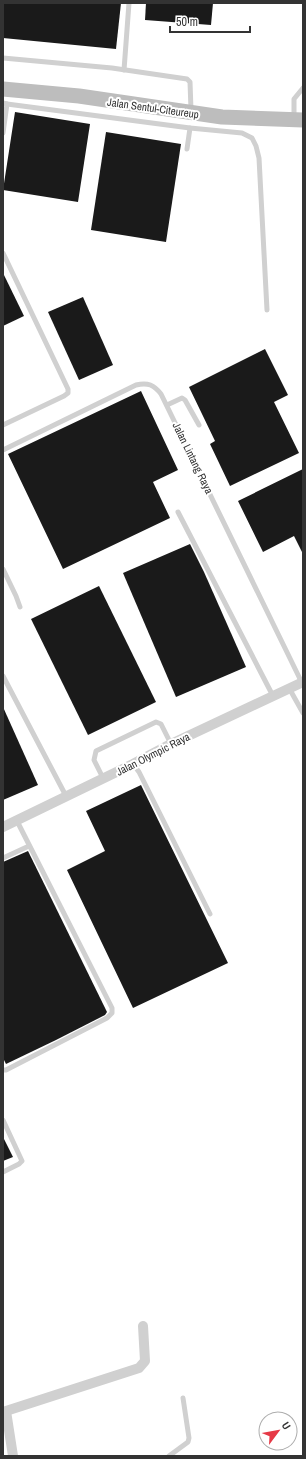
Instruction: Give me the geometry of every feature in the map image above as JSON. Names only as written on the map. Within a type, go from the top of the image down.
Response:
[{"type":"street","name":"Jalan Sentul-Citeureup","points":[[4,99],[79,96],[191,114],[206,123],[222,117],[298,120]]},
{"type":"street","name":"Jalan Olympic Raya","points":[[3,827],[171,744],[302,682]]},
{"type":"street","points":[[13,1456],[4,1408],[139,1368],[145,1361],[143,1326]]},
{"type":"lane","points":[[124,70],[129,3]]},
{"type":"lane","points":[[3,58],[124,70],[189,80],[191,114]]},
{"type":"lane","points":[[298,120],[294,99],[303,88]]},
{"type":"lane","points":[[3,133],[4,99],[190,128],[206,123],[248,135],[252,138],[256,146],[259,158],[267,310]]},
{"type":"lane","points":[[187,149],[190,128]]},
{"type":"lane","points":[[3,253],[68,389],[68,393],[3,425]]},
{"type":"lane","name":"Jalan Lintang Raya","points":[[3,450],[136,385],[146,383],[154,386],[161,394],[167,405],[302,682]]},
{"type":"lane","points":[[167,405],[182,398],[185,400],[199,425]]},
{"type":"lane","points":[[178,512],[273,697]]},
{"type":"lane","points":[[3,569],[20,607]]},
{"type":"lane","points":[[3,676],[66,796]]},
{"type":"lane","points":[[289,688],[303,713]]},
{"type":"lane","points":[[103,778],[94,760],[96,751],[156,722],[161,724],[171,744]]},
{"type":"lane","points":[[133,764],[139,772],[210,914]]},
{"type":"lane","points":[[3,1070],[6,1070],[101,1021],[112,1013],[112,1008],[17,820]]},
{"type":"lane","points":[[3,858],[29,846]]},
{"type":"lane","points":[[3,1120],[22,1161],[3,1172]]},
{"type":"lane","points":[[169,1456],[188,1442],[189,1438],[182,1398]]},
{"type":"building","points":[[3,3],[121,3],[116,49],[3,38]]},
{"type":"building","points":[[146,3],[213,3],[211,25],[145,20]]},
{"type":"building","points":[[15,112],[90,124],[78,202],[3,190]]},
{"type":"building","points":[[106,132],[181,144],[166,242],[91,230]]},
{"type":"building","points":[[3,273],[24,316],[3,326]]},
{"type":"building","points":[[83,297],[113,365],[79,380],[48,312]]},
{"type":"building","points":[[265,349],[288,395],[274,402],[299,453],[230,486],[210,444],[215,441],[189,387]]},
{"type":"building","points":[[141,391],[178,470],[153,482],[170,518],[63,569],[8,454]]},
{"type":"building","points":[[303,469],[303,554],[294,536],[263,552],[238,501]]},
{"type":"building","points":[[190,544],[246,667],[176,697],[123,573]]},
{"type":"building","points":[[99,586],[156,702],[88,735],[31,619]]},
{"type":"building","points":[[3,707],[38,785],[3,800]]},
{"type":"building","points":[[141,785],[228,963],[133,1008],[67,870],[105,851],[86,811]]},
{"type":"building","points":[[28,851],[107,1012],[105,1015],[6,1064],[3,1058],[3,862]]},
{"type":"building","points":[[3,1137],[13,1157],[3,1161]]}]
